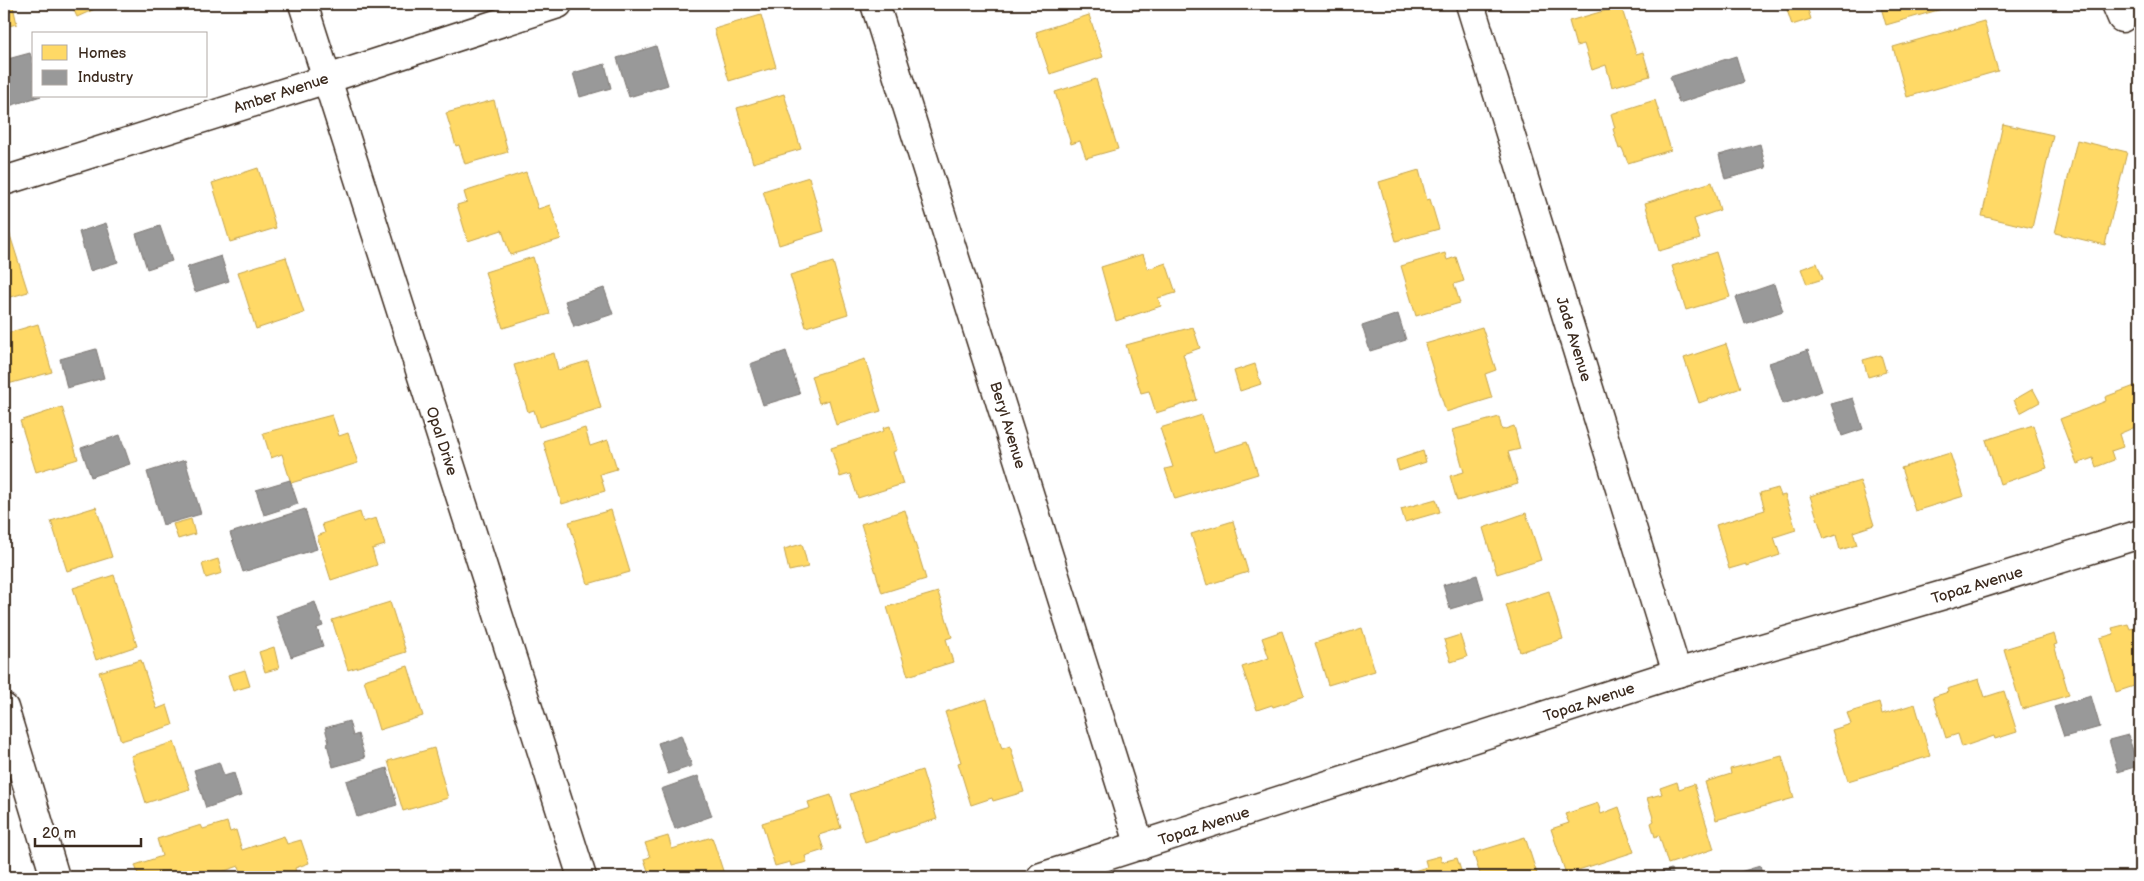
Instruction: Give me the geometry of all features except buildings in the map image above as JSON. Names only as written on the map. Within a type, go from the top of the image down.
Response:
[{"type":"street","name":"Opal Drive","points":[[303,4],[582,877]]},
{"type":"street","name":"Amber Avenue","points":[[4,181],[558,4]]},
{"type":"street","name":"Beryl Avenue","points":[[875,4],[1140,846]]},
{"type":"street","name":"Jade Avenue","points":[[1470,4],[1677,673]]},
{"type":"street","name":"Topaz Avenue","points":[[1040,877],[1677,673],[1957,591],[2140,534]]},
{"type":"street","points":[[4,708],[55,877]]}]
